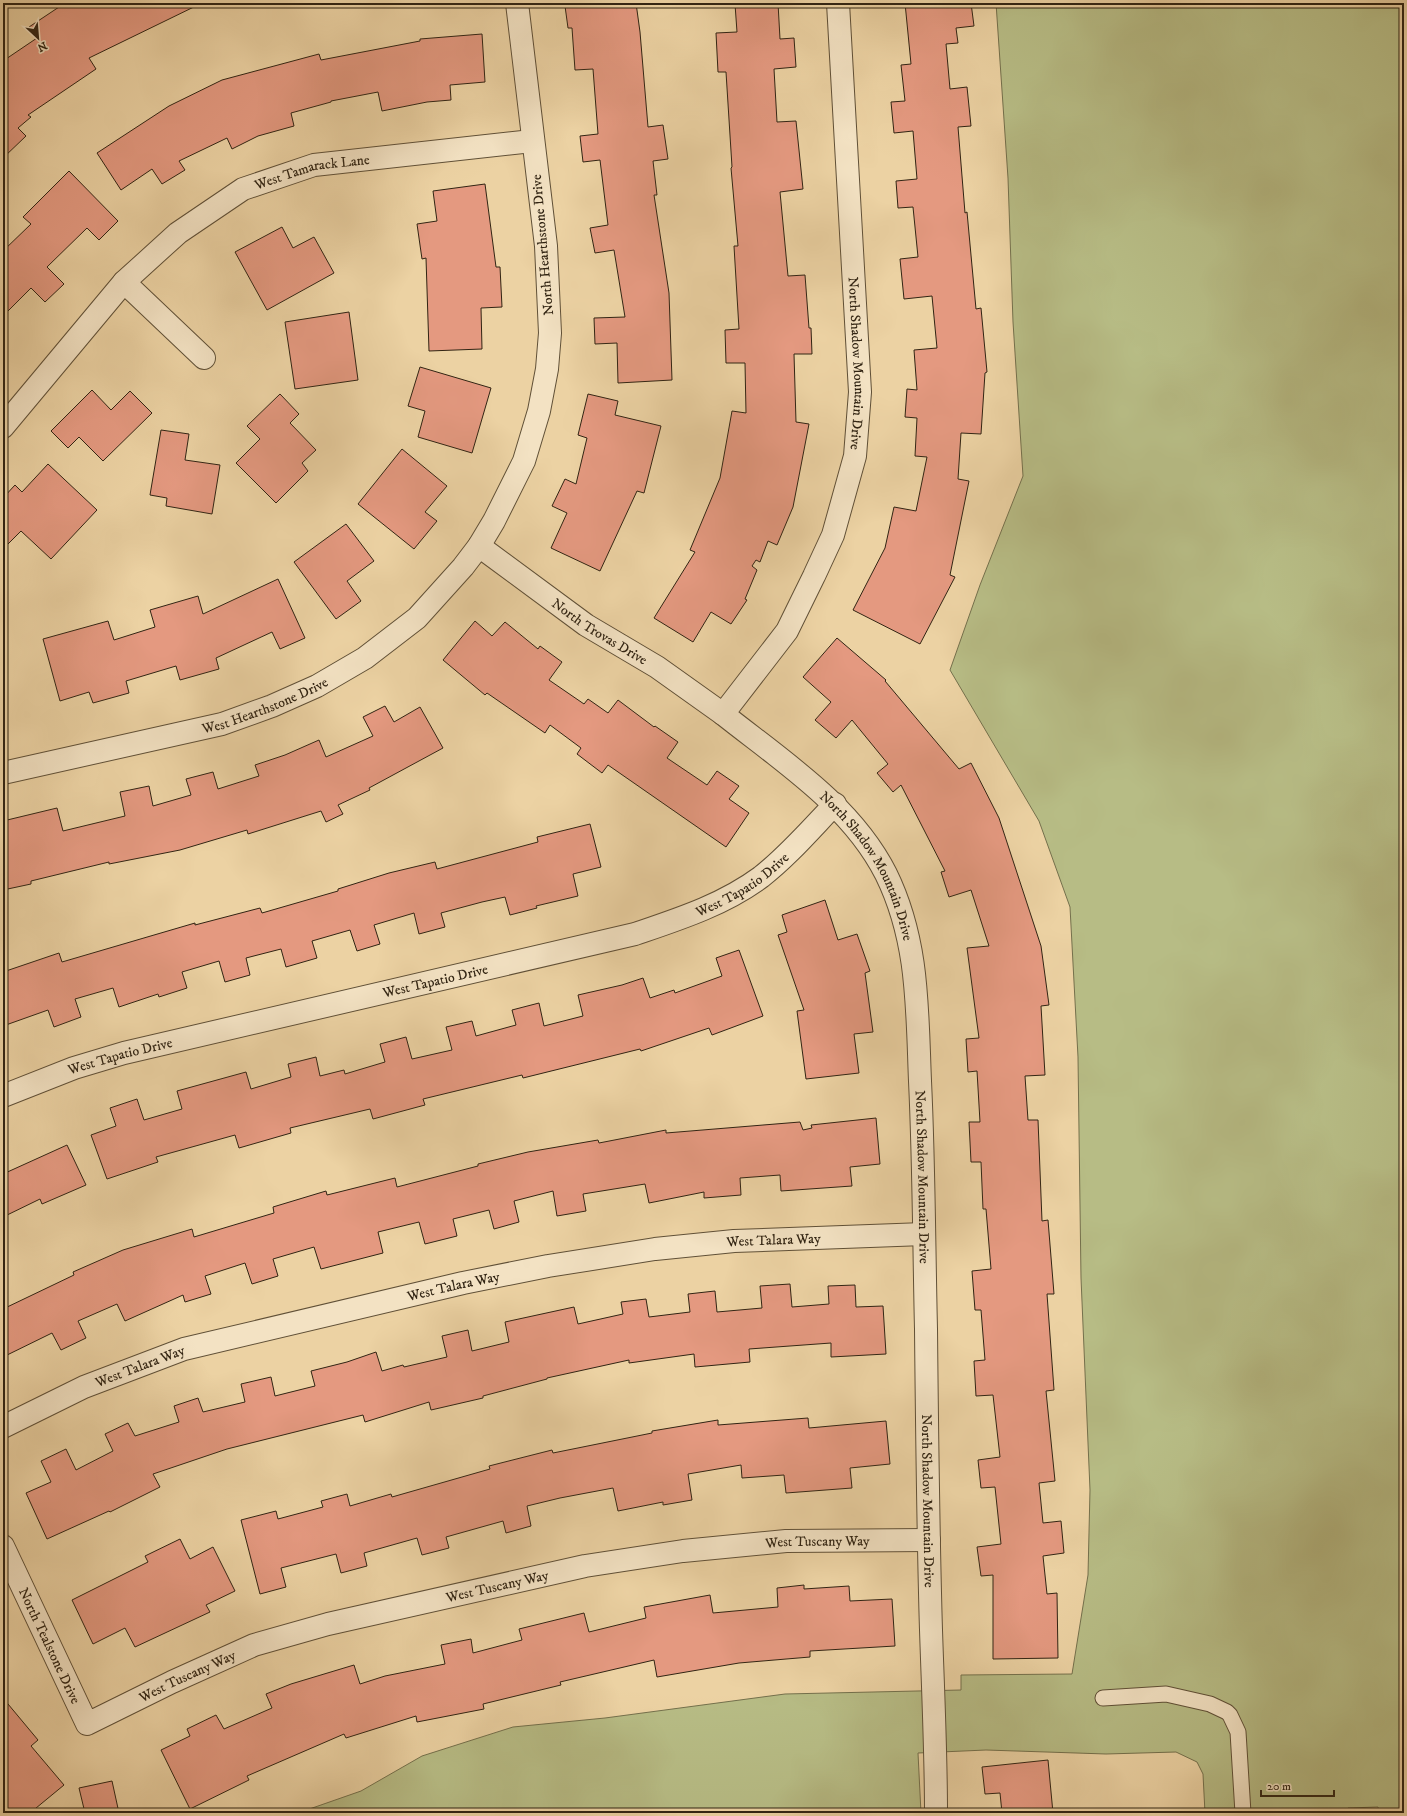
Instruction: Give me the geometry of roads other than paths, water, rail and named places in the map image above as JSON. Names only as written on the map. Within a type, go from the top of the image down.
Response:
[{"type":"street","name":"North Hearthstone Drive","points":[[478,546],[494,521],[524,461],[538,411],[547,369],[550,333],[546,246],[532,141],[517,3]]},
{"type":"street","name":"North Shadow Mountain Drive","points":[[838,3],[860,392],[855,456],[833,535],[787,631],[723,714],[835,804],[868,844],[886,875],[903,917],[912,952],[916,986],[922,1123],[929,1540],[936,1755],[936,1813]]},
{"type":"street","name":"West Tamarack Lane","points":[[3,427],[124,282],[178,233],[243,190],[314,165],[532,141]]},
{"type":"street","points":[[124,282],[204,358]]},
{"type":"street","name":"North Trovas Drive","points":[[478,546],[586,625],[657,667],[723,714]]},
{"type":"street","name":"West Hearthstone Drive","points":[[3,773],[222,724],[272,706],[317,686],[365,658],[417,618],[463,567],[478,546]]},
{"type":"street","name":"West Tapatio Drive","points":[[3,1096],[74,1068],[124,1053],[636,934],[688,916],[728,898],[760,877],[786,856],[835,804]]},
{"type":"street","name":"West Talara Way","points":[[3,1427],[84,1387],[184,1349],[463,1283],[548,1266],[671,1248],[734,1241],[924,1234]]},
{"type":"street","name":"West Tuscany Way","points":[[87,1724],[172,1682],[254,1645],[335,1622],[585,1566],[683,1551],[786,1541],[929,1540]]},
{"type":"street","name":"North Tealstone Drive","points":[[3,1546],[87,1724]]},
{"type":"lane","points":[[1103,1698],[1166,1694],[1210,1704],[1227,1712],[1235,1723],[1239,1737],[1243,1813]]}]
